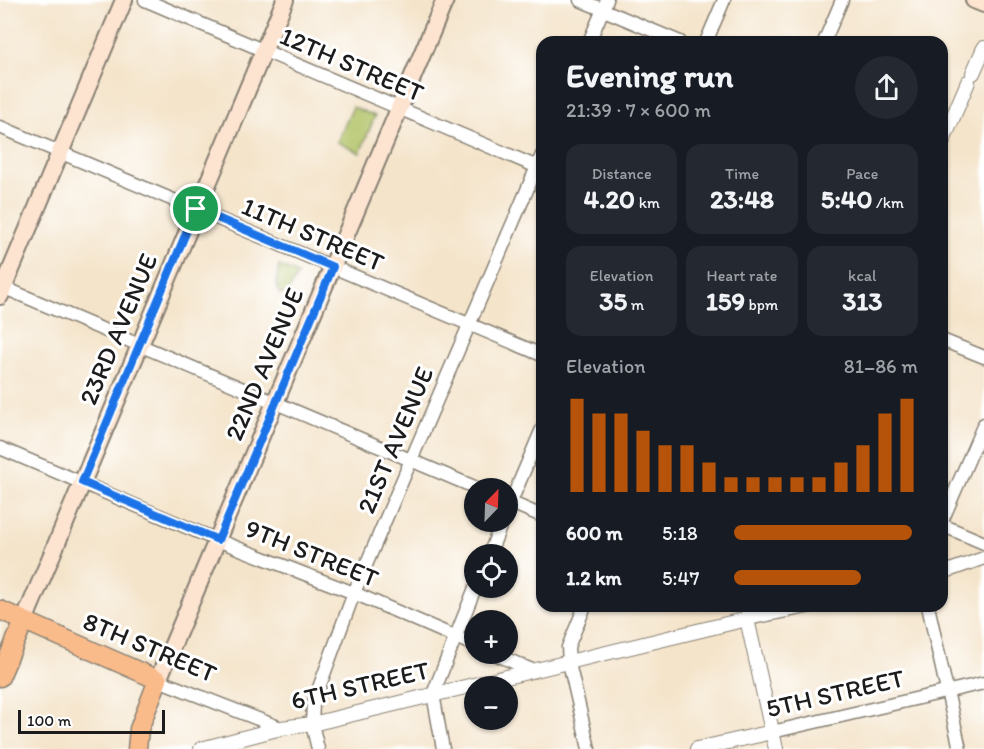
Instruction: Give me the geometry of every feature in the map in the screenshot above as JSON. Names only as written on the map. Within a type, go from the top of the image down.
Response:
[{"type":"main road","points":[[1,290],[124,0]]},
{"type":"main road","name":"23RD AVENUE","points":[[0,677],[285,0]]},
{"type":"main road","name":"22ND AVENUE","points":[[137,749],[139,729],[158,680],[445,0]]},
{"type":"main road","points":[[974,0],[984,4]]},
{"type":"main road","name":"8TH STREET","points":[[0,610],[158,680]]},
{"type":"street","name":"12TH STREET","points":[[145,0],[536,167]]},
{"type":"street","points":[[580,0],[605,5],[668,36]]},
{"type":"street","points":[[709,36],[724,0]]},
{"type":"street","points":[[827,36],[842,0]]},
{"type":"street","points":[[592,36],[605,5]]},
{"type":"street","points":[[948,128],[984,48]]},
{"type":"street","name":"11TH STREET","points":[[0,127],[536,352]]},
{"type":"street","name":"21ST AVENUE","points":[[318,749],[312,724],[313,704],[354,593],[469,324],[536,175]]},
{"type":"street","points":[[1,290],[139,345],[464,483]]},
{"type":"street","points":[[948,342],[984,357]]},
{"type":"street","points":[[948,506],[984,424]]},
{"type":"street","points":[[518,483],[536,442]]},
{"type":"street","name":"9TH STREET","points":[[0,448],[218,540],[354,593],[464,641]]},
{"type":"street","points":[[518,508],[536,514]]},
{"type":"street","points":[[948,528],[984,543]]},
{"type":"street","points":[[948,571],[984,558]]},
{"type":"street","points":[[443,749],[433,694],[471,598]]},
{"type":"street","points":[[583,612],[568,647],[569,663],[589,749]]},
{"type":"street","points":[[748,612],[776,749]]},
{"type":"street","name":"6TH STREET","points":[[201,749],[281,728],[312,724],[569,663],[748,612]]},
{"type":"street","points":[[929,612],[960,749]]},
{"type":"street","points":[[518,664],[534,671]]},
{"type":"street","name":"8TH STREET","points":[[158,680],[281,728]]},
{"type":"street","name":"5TH STREET","points":[[697,749],[984,683]]},
{"type":"green space","points":[[353,107],[375,116],[360,153],[337,142]]},
{"type":"green space","points":[[279,266],[298,274],[286,295],[280,294],[276,283]]},
{"type":"route","points":[[196,209],[333,267],[218,540],[82,482],[196,209]]}]
